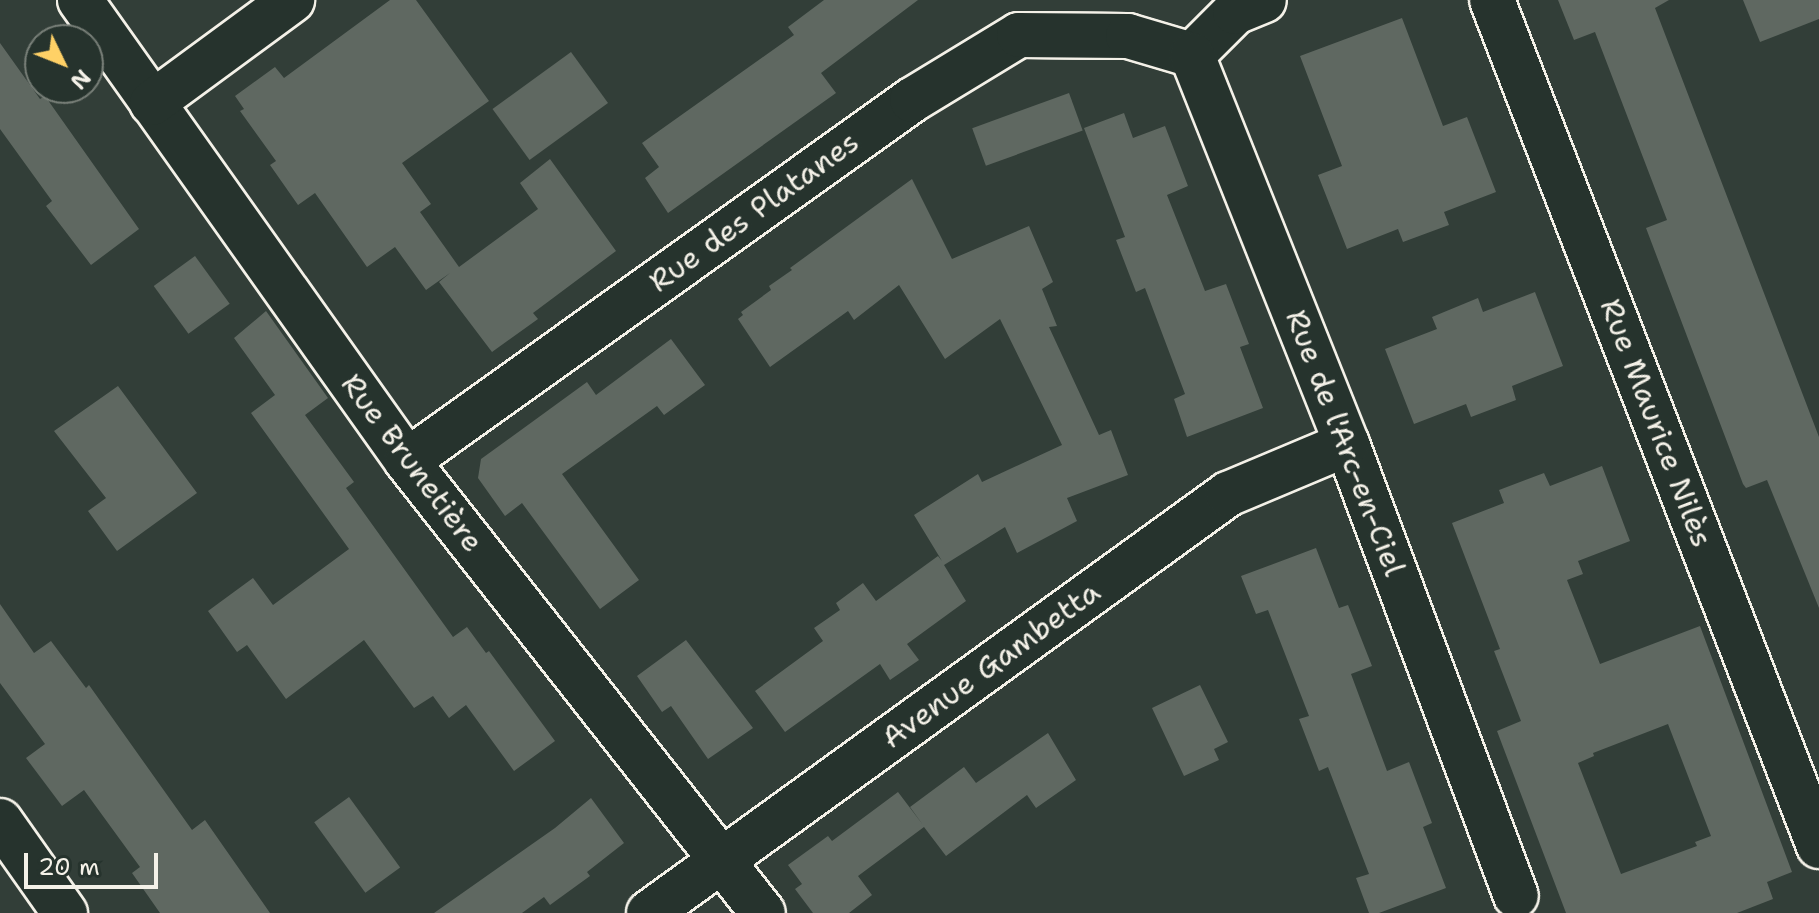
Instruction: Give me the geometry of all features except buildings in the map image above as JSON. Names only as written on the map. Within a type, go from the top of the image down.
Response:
[{"type":"street","name":"Rue Brunetière","points":[[80,0],[407,461],[763,913]]},
{"type":"street","points":[[152,103],[292,0]]},
{"type":"street","points":[[1192,55],[1235,12],[1264,0]]},
{"type":"street","name":"Rue Maurice Nilès","points":[[1492,0],[1819,846]]},
{"type":"street","name":"Rue des Platanes","points":[[407,461],[912,100],[1019,35],[1128,36],[1192,55]]},
{"type":"street","name":"Rue de l'Arc-en-Ciel","points":[[1192,55],[1347,444],[1509,907]]},
{"type":"street","name":"Avenue Gambetta","points":[[649,913],[1228,494],[1347,444]]},
{"type":"street","points":[[0,821],[65,913]]}]
